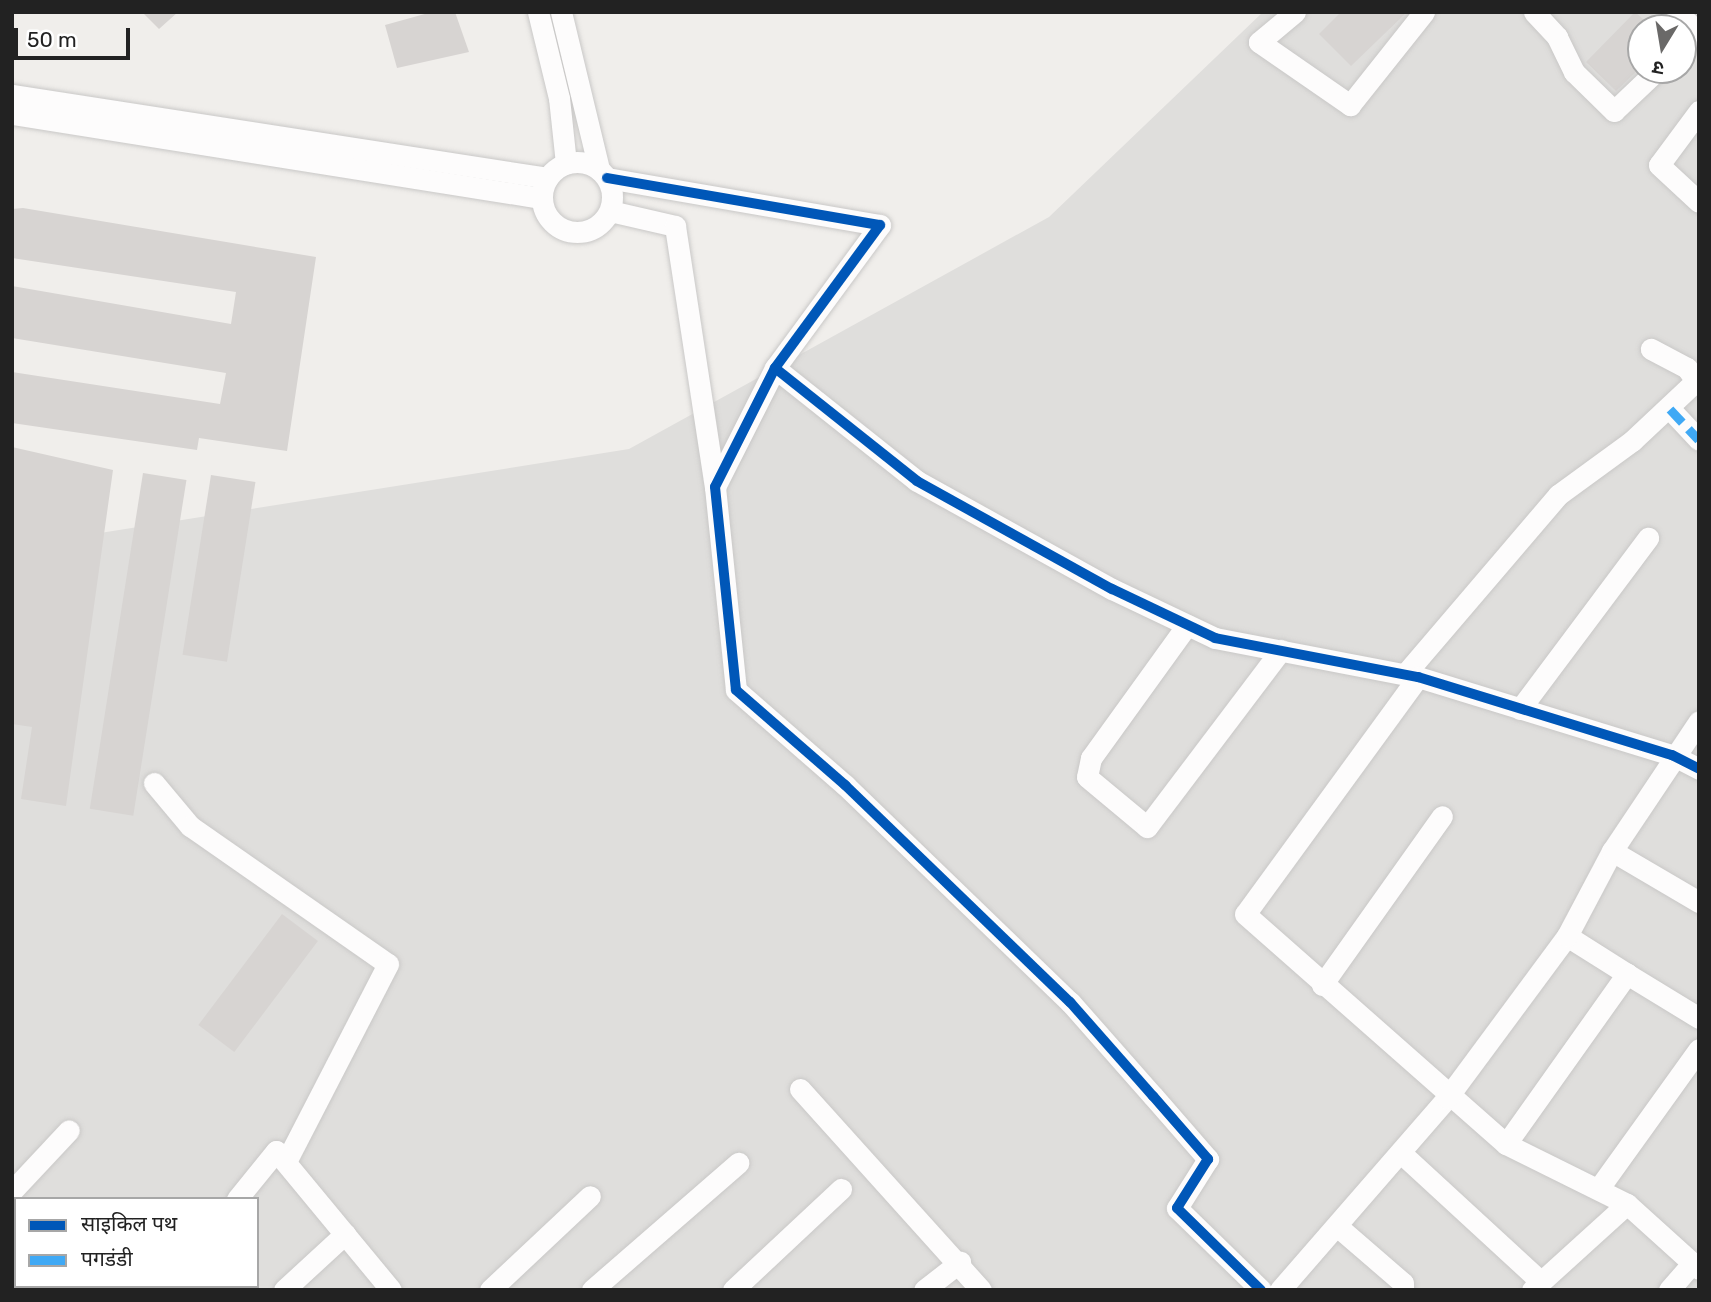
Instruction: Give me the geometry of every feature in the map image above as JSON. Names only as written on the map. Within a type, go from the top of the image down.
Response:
[{"type":"street","points":[[538,12],[559,98],[566,163]]},
{"type":"street","points":[[561,12],[603,173],[610,211]]},
{"type":"street","points":[[1295,12],[1259,42],[1350,105],[1424,12]]},
{"type":"street","points":[[1534,12],[1557,37],[1574,72],[1614,111],[1642,84]]},
{"type":"street","points":[[12,95],[548,178]]},
{"type":"street","points":[[1699,111],[1659,165],[1699,202]]},
{"type":"street","points":[[12,114],[541,198]]},
{"type":"street","points":[[566,163],[603,173],[880,225],[775,368],[715,487]]},
{"type":"street","points":[[566,163],[548,178],[541,198],[552,220],[572,231],[594,228],[610,211]]},
{"type":"street","points":[[610,211],[675,226],[715,487],[736,690],[845,785],[1070,1002],[1153,1096],[1208,1160],[1177,1208],[1261,1290]]},
{"type":"street","points":[[1651,349],[1687,368],[1696,381],[1670,410],[1558,495],[1412,675],[1245,914],[1447,1098],[1506,1144],[1538,1166],[1599,1188],[1628,1204],[1695,1267],[1669,1290]]},
{"type":"street","points":[[775,368],[917,481],[1215,638],[1412,675],[1672,755],[1699,769]]},
{"type":"street","points":[[1670,410],[1699,440]]},
{"type":"street","points":[[1520,709],[1648,538]]},
{"type":"street","points":[[1188,625],[1091,758],[1087,777],[1147,827],[1281,650]]},
{"type":"street","points":[[1280,1290],[1447,1098],[1567,936],[1612,851],[1672,755],[1699,721]]},
{"type":"street","points":[[154,783],[190,826],[388,964],[287,1160]]},
{"type":"street","points":[[1322,985],[1442,816]]},
{"type":"street","points":[[1612,851],[1699,902]]},
{"type":"street","points":[[1567,936],[1699,1018]]},
{"type":"street","points":[[1506,1144],[1627,974]]},
{"type":"street","points":[[1599,1188],[1699,1049]]},
{"type":"street","points":[[800,1089],[960,1262],[981,1290]]},
{"type":"street","points":[[12,1191],[69,1130]]},
{"type":"street","points":[[238,1197],[269,1156],[276,1151],[287,1160],[391,1290]]},
{"type":"street","points":[[1401,1153],[1536,1285],[1628,1204]]},
{"type":"street","points":[[592,1290],[738,1163]]},
{"type":"street","points":[[733,1290],[841,1189]]},
{"type":"street","points":[[490,1290],[590,1196]]},
{"type":"street","points":[[1337,1226],[1403,1283],[1403,1290]]},
{"type":"street","points":[[284,1290],[345,1234]]},
{"type":"street","points":[[924,1290],[960,1262]]},
{"type":"shaded area","points":[[1263,12],[1699,12],[1699,1290],[12,1290],[12,547],[629,449],[1049,217]]},
{"type":"building","points":[[142,12],[178,12],[159,29]]},
{"type":"building","points":[[432,12],[455,12],[469,52],[397,68],[385,25]]},
{"type":"building","points":[[1341,12],[1407,12],[1351,66],[1319,34]]},
{"type":"building","points":[[1627,20],[1627,80],[1616,91],[1586,62]]},
{"type":"building","points":[[23,208],[316,257],[287,451],[199,438],[197,450],[12,423],[12,372],[220,404],[226,373],[12,338],[12,286],[231,324],[236,292],[12,258],[12,209]]},
{"type":"building","points":[[12,447],[113,470],[66,806],[21,799],[32,727],[12,724]]},
{"type":"building","points":[[143,473],[186,480],[133,816],[90,809]]},
{"type":"building","points":[[211,475],[255,482],[227,662],[183,655]]},
{"type":"building","points":[[282,914],[318,941],[234,1052],[198,1025]]},
{"type":"marked path","points":[[1670,409],[1699,440]]},
{"type":"cycle path","points":[[607,178],[880,225],[775,368],[715,487],[736,690],[845,785],[1070,1002],[1153,1096],[1208,1159],[1177,1208],[1261,1290]]},
{"type":"cycle path","points":[[775,368],[917,481],[1112,589],[1215,638],[1418,677],[1672,755],[1699,769]]}]
